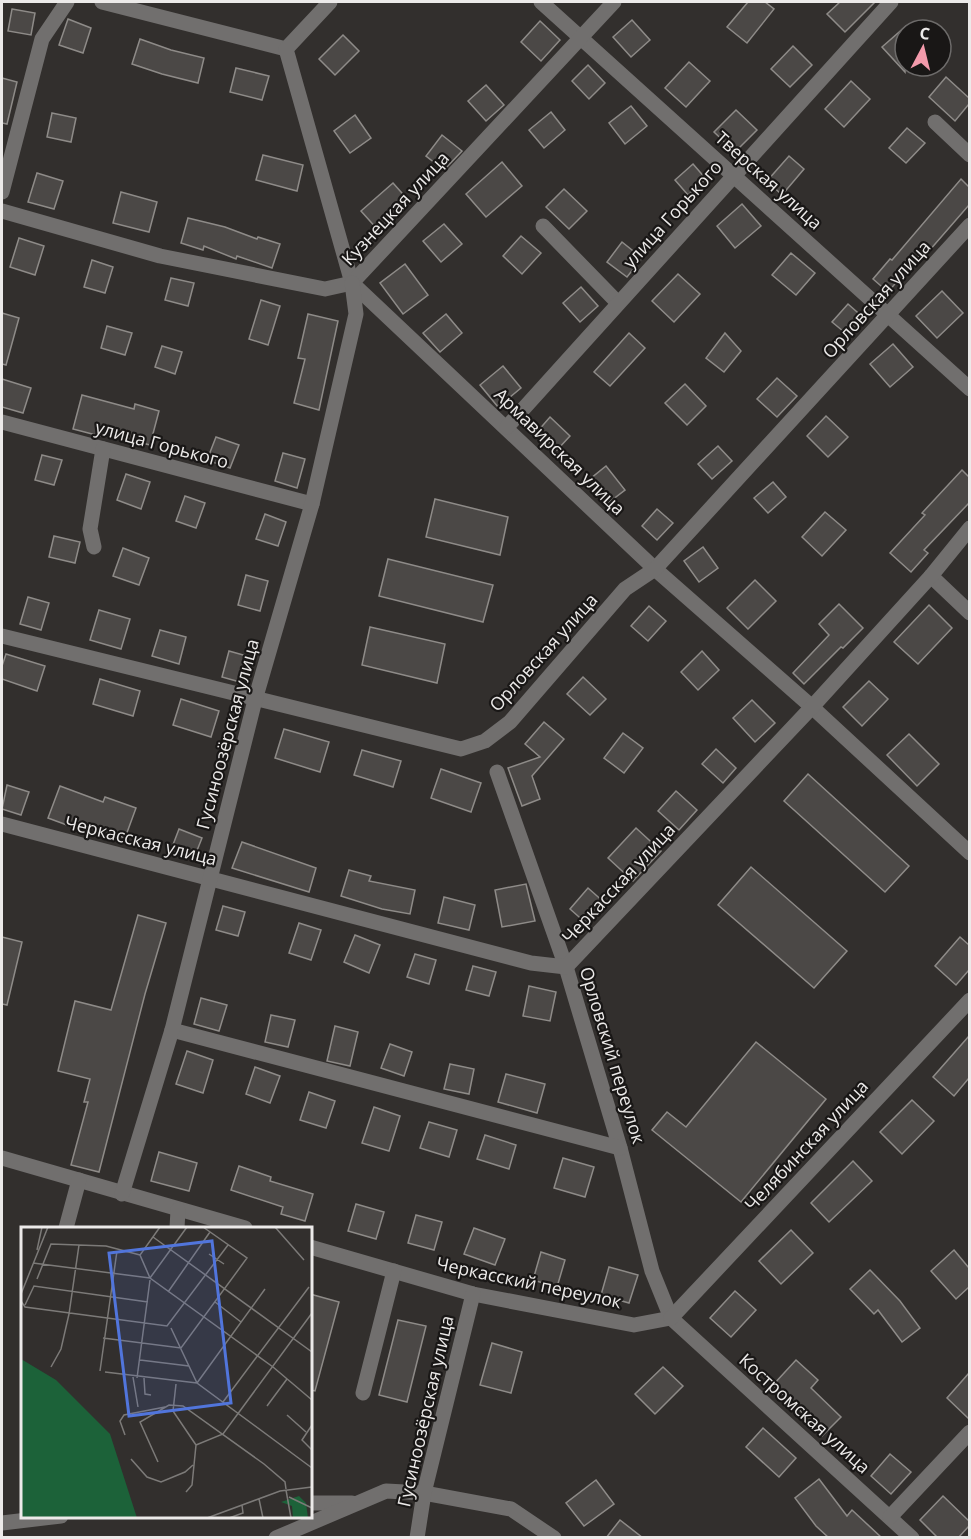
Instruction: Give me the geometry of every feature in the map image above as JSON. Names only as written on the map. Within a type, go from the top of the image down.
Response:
[{"type":"street","points":[[2,192],[42,39],[67,2]]},
{"type":"street","points":[[102,2],[286,49]]},
{"type":"street","points":[[286,49],[330,2]]},
{"type":"street","name":"Тверская улица","points":[[541,2],[969,388]]},
{"type":"street","name":"Кузнецкая улица","points":[[2,211],[160,256],[325,290],[352,283],[614,2]]},
{"type":"street","name":"улица Горького","points":[[507,427],[891,2]]},
{"type":"street","points":[[286,49],[352,283]]},
{"type":"street","points":[[935,122],[969,155]]},
{"type":"street","name":"Орловская улица","points":[[2,636],[461,749],[485,741],[510,722],[625,589],[655,569],[969,225]]},
{"type":"street","points":[[543,226],[618,303]]},
{"type":"street","name":"Армавирская улица","points":[[352,283],[655,569],[812,707],[969,853]]},
{"type":"street","name":"Гусиноозёрская улица","points":[[122,1194],[172,1030],[255,700],[312,504],[356,314],[352,283]]},
{"type":"street","name":"улица Горького","points":[[2,423],[312,504]]},
{"type":"street","points":[[94,547],[90,529],[103,449]]},
{"type":"street","name":"Черкасская улица","points":[[2,824],[531,963],[566,967],[812,707],[931,576],[969,528]]},
{"type":"street","points":[[931,576],[969,614]]},
{"type":"street","name":"Орловский переулок","points":[[497,772],[566,967],[620,1148],[652,1271],[671,1318]]},
{"type":"street","name":"Челябинская улица","points":[[671,1318],[969,1000]]},
{"type":"street","points":[[172,1030],[620,1148]]},
{"type":"street","points":[[2,1158],[240,1227]]},
{"type":"street","points":[[66,1227],[79,1180]]},
{"type":"street","points":[[177,1227],[178,1210]]},
{"type":"street","name":"Черкасский переулок","points":[[312,1248],[473,1294],[634,1325],[671,1318]]},
{"type":"street","points":[[363,1393],[394,1271]]},
{"type":"street","name":"Гусиноозёрская улица","points":[[417,1538],[424,1493],[473,1294]]},
{"type":"street","name":"Костромская улица","points":[[671,1318],[912,1538]]},
{"type":"street","points":[[890,1517],[969,1432]]},
{"type":"street","points":[[276,1538],[386,1491],[424,1493],[511,1509],[554,1538]]},
{"type":"street","points":[[312,1503],[358,1503]]},
{"type":"street","points":[[2,1523],[44,1518]]},
{"type":"building","points":[[748,2],[765,2],[774,9],[747,43],[727,27]]},
{"type":"building","points":[[840,2],[875,2],[845,32],[827,14]]},
{"type":"building","points":[[12,9],[35,13],[31,35],[8,31]]},
{"type":"building","points":[[68,19],[91,28],[83,53],[59,45]]},
{"type":"building","points":[[632,20],[650,40],[631,57],[613,37]]},
{"type":"building","points":[[540,21],[560,40],[541,61],[521,42]]},
{"type":"building","points":[[343,35],[359,51],[335,75],[319,59]]},
{"type":"building","points":[[893,37],[893,59],[882,47]]},
{"type":"building","points":[[140,39],[204,58],[198,83],[132,64]]},
{"type":"building","points":[[793,46],[812,65],[790,87],[771,69]]},
{"type":"building","points":[[689,62],[710,81],[686,107],[665,88]]},
{"type":"building","points":[[588,65],[605,83],[589,99],[572,81]]},
{"type":"building","points":[[236,68],[269,76],[262,100],[230,92]]},
{"type":"building","points":[[2,78],[17,82],[7,124],[2,123]]},
{"type":"building","points":[[947,78],[969,98],[969,104],[955,121],[929,97]]},
{"type":"building","points":[[851,81],[870,99],[844,127],[825,109]]},
{"type":"building","points":[[486,85],[504,105],[486,121],[468,101]]},
{"type":"building","points":[[631,106],[647,126],[625,144],[609,123]]},
{"type":"building","points":[[736,110],[757,130],[735,152],[714,132]]},
{"type":"building","points":[[551,112],[565,130],[544,148],[529,130]]},
{"type":"building","points":[[52,113],[76,118],[71,142],[47,137]]},
{"type":"building","points":[[355,115],[371,138],[350,153],[334,131]]},
{"type":"building","points":[[907,128],[925,143],[906,163],[889,148]]},
{"type":"building","points":[[442,135],[462,151],[444,170],[426,156]]},
{"type":"building","points":[[263,155],[303,165],[297,191],[256,180]]},
{"type":"building","points":[[789,156],[804,169],[782,195],[767,181]]},
{"type":"building","points":[[502,162],[522,186],[486,217],[466,194]]},
{"type":"building","points":[[693,164],[706,179],[688,195],[675,180]]},
{"type":"building","points":[[37,173],[63,181],[54,209],[28,202]]},
{"type":"building","points":[[961,179],[969,187],[969,205],[922,259],[919,256],[888,292],[873,279]]},
{"type":"building","points":[[393,183],[409,201],[378,230],[361,211]]},
{"type":"building","points":[[564,189],[587,211],[569,229],[546,207]]},
{"type":"building","points":[[121,192],[157,202],[149,232],[113,223]]},
{"type":"building","points":[[742,204],[761,226],[735,248],[717,226]]},
{"type":"building","points":[[188,218],[280,244],[272,268],[237,256],[236,259],[204,246],[203,250],[181,243]]},
{"type":"building","points":[[444,224],[462,244],[441,262],[423,241]]},
{"type":"building","points":[[521,236],[541,253],[522,274],[503,256]]},
{"type":"building","points":[[19,238],[44,246],[35,275],[10,267]]},
{"type":"building","points":[[622,242],[642,258],[627,277],[607,262]]},
{"type":"building","points":[[791,253],[815,273],[796,295],[772,275]]},
{"type":"building","points":[[92,260],[113,267],[105,293],[84,287]]},
{"type":"building","points":[[405,264],[428,295],[403,314],[380,283]]},
{"type":"building","points":[[678,274],[700,294],[674,322],[652,301]]},
{"type":"building","points":[[171,278],[194,283],[188,306],[165,300]]},
{"type":"building","points":[[581,287],[598,306],[580,322],[563,303]]},
{"type":"building","points":[[942,291],[963,313],[937,338],[916,316]]},
{"type":"building","points":[[261,300],[280,306],[268,345],[249,339]]},
{"type":"building","points":[[848,304],[865,319],[849,336],[832,322]]},
{"type":"building","points":[[2,313],[19,318],[6,365],[2,364]]},
{"type":"building","points":[[308,314],[338,321],[319,410],[294,403],[305,359],[298,358]]},
{"type":"building","points":[[446,314],[462,333],[440,352],[423,333]]},
{"type":"building","points":[[107,326],[132,333],[125,355],[101,348]]},
{"type":"building","points":[[629,333],[645,348],[610,386],[594,372]]},
{"type":"building","points":[[725,333],[741,351],[724,372],[706,358]]},
{"type":"building","points":[[893,344],[913,367],[890,387],[870,364]]},
{"type":"building","points":[[162,346],[182,352],[175,374],[155,367]]},
{"type":"building","points":[[503,366],[521,388],[498,407],[480,385]]},
{"type":"building","points":[[777,378],[797,396],[777,417],[757,399]]},
{"type":"building","points":[[2,379],[31,388],[23,413],[2,407]]},
{"type":"building","points":[[685,384],[706,406],[687,425],[665,403]]},
{"type":"building","points":[[82,395],[134,409],[135,404],[159,411],[150,445],[101,432],[100,436],[73,429]]},
{"type":"building","points":[[826,416],[848,437],[828,457],[807,436]]},
{"type":"building","points":[[550,417],[570,436],[557,450],[537,432]]},
{"type":"building","points":[[216,437],[239,445],[230,468],[207,460]]},
{"type":"building","points":[[718,446],[732,461],[712,479],[698,464]]},
{"type":"building","points":[[283,453],[305,459],[297,488],[275,481]]},
{"type":"building","points":[[42,455],[62,460],[54,485],[35,480]]},
{"type":"building","points":[[606,466],[625,490],[608,503],[590,479]]},
{"type":"building","points":[[962,470],[969,477],[969,503],[924,550],[928,553],[911,572],[890,553],[925,515],[922,513]]},
{"type":"building","points":[[126,474],[150,482],[141,509],[117,500]]},
{"type":"building","points":[[773,482],[786,497],[768,513],[754,498]]},
{"type":"building","points":[[185,496],[205,503],[196,528],[176,521]]},
{"type":"building","points":[[435,499],[508,517],[500,555],[426,537]]},
{"type":"building","points":[[657,509],[673,523],[657,540],[642,526]]},
{"type":"building","points":[[825,512],[846,530],[822,556],[802,537]]},
{"type":"building","points":[[265,514],[286,522],[278,546],[256,539]]},
{"type":"building","points":[[54,536],[80,542],[75,563],[49,557]]},
{"type":"building","points":[[703,547],[718,568],[699,582],[684,561]]},
{"type":"building","points":[[123,548],[149,558],[139,585],[113,576]]},
{"type":"building","points":[[388,559],[493,585],[483,622],[379,596]]},
{"type":"building","points":[[246,575],[268,581],[260,611],[238,605]]},
{"type":"building","points":[[755,580],[776,601],[748,629],[727,608]]},
{"type":"building","points":[[28,597],[49,603],[41,630],[20,624]]},
{"type":"building","points":[[839,604],[863,628],[804,684],[793,673],[829,635],[819,624]]},
{"type":"building","points":[[929,605],[952,628],[918,664],[894,642]]},
{"type":"building","points":[[649,606],[666,621],[648,641],[631,626]]},
{"type":"building","points":[[99,610],[130,619],[121,649],[90,640]]},
{"type":"building","points":[[370,627],[445,644],[437,683],[362,665]]},
{"type":"building","points":[[160,630],[186,637],[179,664],[152,656]]},
{"type":"building","points":[[229,651],[254,658],[247,684],[222,677]]},
{"type":"building","points":[[702,651],[719,670],[698,690],[681,672]]},
{"type":"building","points":[[6,654],[45,666],[37,691],[2,679],[2,666]]},
{"type":"building","points":[[583,677],[606,699],[590,715],[567,694]]},
{"type":"building","points":[[100,679],[140,691],[133,716],[93,704]]},
{"type":"building","points":[[869,681],[888,699],[862,726],[843,707]]},
{"type":"building","points":[[181,699],[219,711],[211,737],[173,725]]},
{"type":"building","points":[[752,700],[775,723],[755,742],[733,718]]},
{"type":"building","points":[[544,722],[564,739],[532,776],[540,799],[522,806],[508,768],[540,757],[525,744]]},
{"type":"building","points":[[284,729],[329,742],[320,772],[275,758]]},
{"type":"building","points":[[623,733],[643,748],[624,773],[604,758]]},
{"type":"building","points":[[909,734],[939,764],[917,786],[887,755]]},
{"type":"building","points":[[716,749],[736,768],[723,783],[702,764]]},
{"type":"building","points":[[362,750],[401,761],[393,787],[354,775]]},
{"type":"building","points":[[441,769],[481,783],[471,812],[431,798]]},
{"type":"building","points":[[808,774],[909,866],[885,892],[784,801]]},
{"type":"building","points":[[7,785],[29,792],[21,815],[2,809]]},
{"type":"building","points":[[60,786],[103,802],[105,797],[136,808],[125,838],[77,821],[75,828],[48,818]]},
{"type":"building","points":[[676,791],[697,810],[679,830],[658,811]]},
{"type":"building","points":[[636,828],[661,851],[633,881],[608,858]]},
{"type":"building","points":[[179,829],[202,838],[194,858],[171,850]]},
{"type":"building","points":[[242,842],[316,868],[309,892],[232,868]]},
{"type":"building","points":[[751,867],[847,951],[814,988],[718,905]]},
{"type":"building","points":[[349,870],[371,876],[369,881],[415,890],[410,914],[382,909],[341,896]]},
{"type":"building","points":[[526,884],[535,921],[502,927],[495,890]]},
{"type":"building","points":[[588,888],[605,903],[587,924],[570,909]]},
{"type":"building","points":[[444,897],[475,905],[469,930],[438,923]]},
{"type":"building","points":[[223,906],[245,912],[238,936],[216,930]]},
{"type":"building","points":[[138,915],[166,923],[145,994],[99,1172],[71,1165],[88,1102],[84,1102],[90,1079],[58,1071],[75,1001],[111,1010]]},
{"type":"building","points":[[299,923],[321,930],[311,960],[289,953]]},
{"type":"building","points":[[355,935],[380,945],[369,973],[344,962]]},
{"type":"building","points":[[2,937],[22,942],[7,1005],[2,1004]]},
{"type":"building","points":[[960,937],[969,945],[969,970],[956,985],[935,966]]},
{"type":"building","points":[[415,954],[436,960],[429,984],[407,977]]},
{"type":"building","points":[[473,966],[496,972],[489,996],[466,990]]},
{"type":"building","points":[[529,986],[556,992],[550,1021],[523,1016]]},
{"type":"building","points":[[201,998],[227,1005],[219,1031],[194,1024]]},
{"type":"building","points":[[271,1015],[295,1020],[288,1047],[265,1042]]},
{"type":"building","points":[[335,1026],[358,1032],[350,1066],[327,1061]]},
{"type":"building","points":[[969,1036],[969,1078],[954,1096],[933,1077]]},
{"type":"building","points":[[756,1042],[826,1099],[741,1202],[652,1130],[667,1112],[686,1127]]},
{"type":"building","points":[[390,1044],[412,1052],[404,1076],[381,1068]]},
{"type":"building","points":[[187,1051],[213,1060],[203,1093],[176,1084]]},
{"type":"building","points":[[450,1064],[474,1069],[469,1094],[444,1089]]},
{"type":"building","points":[[255,1067],[280,1076],[270,1103],[246,1094]]},
{"type":"building","points":[[506,1074],[545,1084],[537,1113],[498,1102]]},
{"type":"building","points":[[309,1092],[335,1101],[326,1128],[300,1120]]},
{"type":"building","points":[[912,1100],[934,1121],[902,1154],[880,1132]]},
{"type":"building","points":[[374,1107],[400,1116],[389,1151],[362,1143]]},
{"type":"building","points":[[429,1122],[457,1130],[449,1157],[420,1148]]},
{"type":"building","points":[[485,1135],[516,1145],[509,1169],[477,1159]]},
{"type":"building","points":[[159,1152],[197,1163],[189,1191],[151,1181]]},
{"type":"building","points":[[563,1158],[594,1167],[585,1197],[554,1188]]},
{"type":"building","points":[[853,1161],[872,1181],[829,1222],[811,1203]]},
{"type":"building","points":[[239,1166],[271,1177],[270,1181],[313,1194],[305,1221],[281,1214],[283,1207],[231,1190]]},
{"type":"building","points":[[356,1204],[384,1212],[376,1239],[348,1231]]},
{"type":"building","points":[[416,1215],[442,1222],[434,1250],[408,1243]]},
{"type":"building","points":[[474,1228],[505,1239],[495,1265],[464,1254]]},
{"type":"building","points":[[791,1230],[813,1253],[781,1284],[759,1261]]},
{"type":"building","points":[[954,1250],[969,1268],[969,1287],[956,1299],[931,1271]]},
{"type":"building","points":[[541,1252],[565,1260],[557,1287],[533,1280]]},
{"type":"building","points":[[609,1267],[638,1275],[629,1303],[601,1295]]},
{"type":"building","points":[[870,1270],[900,1301],[920,1328],[902,1342],[878,1310],[874,1314],[850,1289]]},
{"type":"building","points":[[735,1291],[756,1310],[731,1337],[710,1318]]},
{"type":"building","points":[[312,1295],[339,1302],[315,1391],[312,1390]]},
{"type":"building","points":[[398,1320],[426,1326],[407,1402],[379,1395]]},
{"type":"building","points":[[492,1343],[522,1352],[511,1393],[480,1385]]},
{"type":"building","points":[[796,1360],[818,1380],[811,1388],[841,1417],[822,1436],[805,1420],[807,1417],[773,1385]]},
{"type":"building","points":[[663,1367],[683,1386],[655,1414],[635,1394]]},
{"type":"building","points":[[969,1373],[969,1419],[947,1398]]},
{"type":"building","points":[[763,1428],[796,1458],[779,1477],[746,1447]]},
{"type":"building","points":[[890,1454],[911,1472],[891,1494],[871,1476]]},
{"type":"building","points":[[819,1479],[847,1516],[852,1510],[882,1538],[829,1538],[816,1526],[795,1498]]},
{"type":"building","points":[[596,1480],[614,1504],[584,1526],[566,1503]]},
{"type":"building","points":[[943,1496],[969,1521],[969,1526],[958,1538],[938,1538],[920,1520]]},
{"type":"building","points":[[620,1520],[643,1538],[606,1538]]}]
